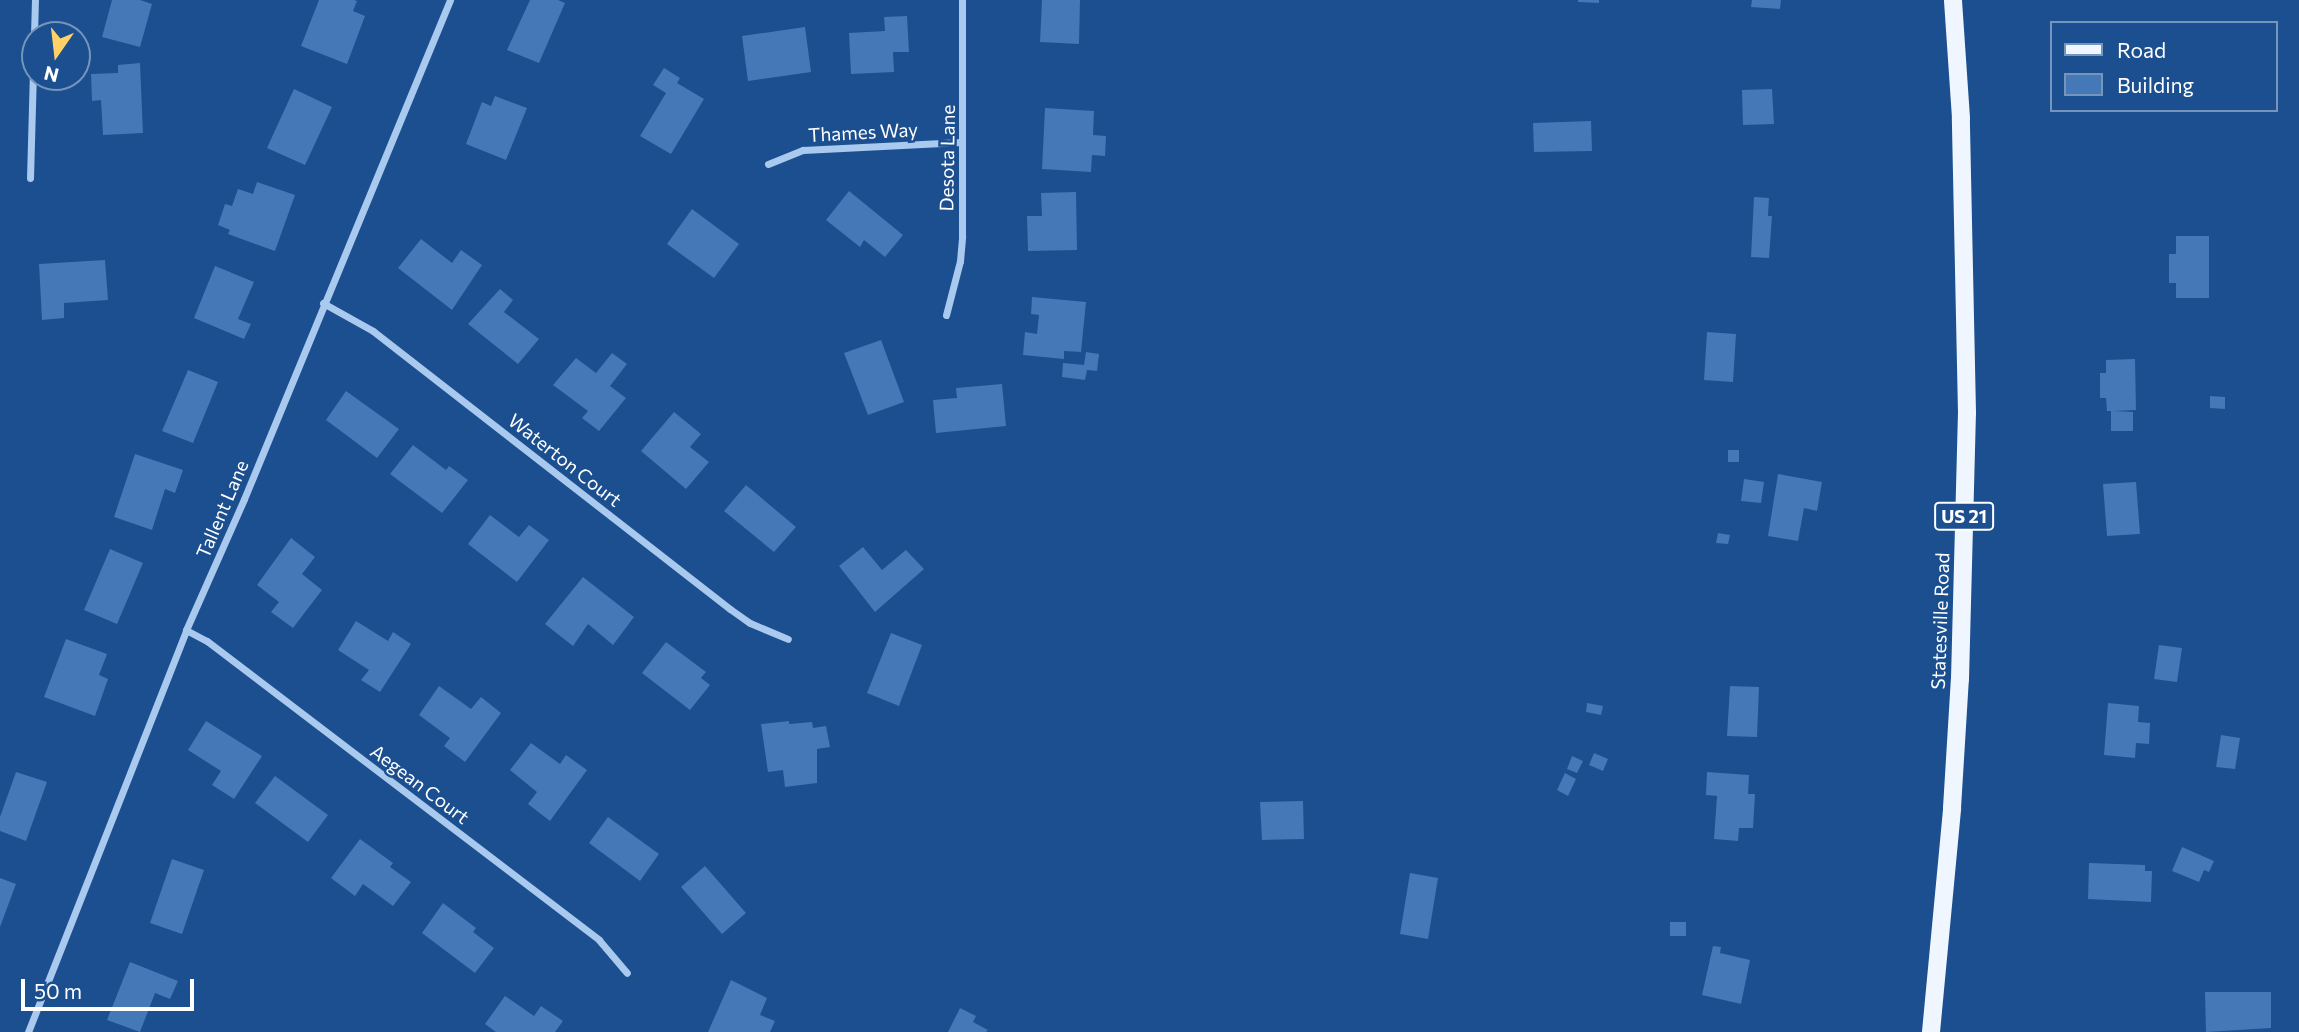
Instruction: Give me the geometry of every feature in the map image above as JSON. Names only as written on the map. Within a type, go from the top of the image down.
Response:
[{"type":"main road","name":"Statesville Road","points":[[1931,1032],[1953,795],[1960,679],[1966,461],[1961,118],[1953,0]]},
{"type":"street","points":[[30,178],[35,0]]},
{"type":"street","name":"Tallent Lane","points":[[28,1032],[186,630],[244,499],[450,0]]},
{"type":"street","name":"Desota Lane","points":[[946,315],[961,248],[962,0]]},
{"type":"street","name":"Thames Way","points":[[768,164],[803,150],[962,142]]},
{"type":"street","name":"Waterton Court","points":[[323,303],[373,331],[730,610],[750,623],[788,639]]},
{"type":"street","name":"Aegean Court","points":[[186,630],[207,641],[599,940],[627,973]]},
{"type":"building","points":[[112,0],[140,0],[152,4],[140,47],[102,37]]},
{"type":"building","points":[[319,0],[357,1],[353,11],[365,16],[347,64],[301,46]]},
{"type":"building","points":[[530,0],[558,0],[565,3],[539,63],[507,50]]},
{"type":"building","points":[[1042,0],[1080,0],[1079,44],[1040,42]]},
{"type":"building","points":[[1599,0],[1599,3],[1578,2]]},
{"type":"building","points":[[1752,0],[1781,0],[1780,9],[1751,7]]},
{"type":"building","points":[[907,16],[909,52],[893,52],[894,72],[851,74],[849,33],[885,31],[884,17]]},
{"type":"building","points":[[805,27],[811,72],[748,81],[742,36]]},
{"type":"building","points":[[140,63],[143,133],[103,135],[101,100],[92,101],[91,74],[118,73],[118,65]]},
{"type":"building","points":[[664,68],[680,78],[677,83],[704,99],[671,154],[640,136],[666,93],[653,85]]},
{"type":"building","points":[[294,89],[332,107],[305,165],[267,148]]},
{"type":"building","points":[[1772,89],[1774,124],[1743,125],[1742,90]]},
{"type":"building","points":[[495,96],[527,108],[506,160],[466,144],[482,102],[491,106]]},
{"type":"building","points":[[1045,108],[1094,111],[1093,135],[1106,136],[1105,156],[1092,155],[1091,172],[1042,169]]},
{"type":"building","points":[[1591,121],[1592,151],[1534,152],[1533,123]]},
{"type":"building","points":[[257,182],[295,195],[275,251],[228,234],[230,230],[218,225],[225,204],[232,206],[238,189],[253,194]]},
{"type":"building","points":[[849,191],[903,235],[885,257],[864,240],[860,247],[826,220]]},
{"type":"building","points":[[1076,192],[1077,250],[1028,251],[1027,216],[1042,216],[1041,193]]},
{"type":"building","points":[[1754,197],[1769,198],[1768,216],[1772,216],[1769,258],[1751,257]]},
{"type":"building","points":[[692,209],[739,244],[714,278],[667,244]]},
{"type":"building","points":[[2176,236],[2209,236],[2209,298],[2176,298],[2176,283],[2169,283],[2169,254],[2176,254]]},
{"type":"building","points":[[421,239],[452,263],[461,250],[482,265],[452,310],[398,268]]},
{"type":"building","points":[[105,260],[108,300],[64,303],[64,318],[42,320],[39,264]]},
{"type":"building","points":[[215,266],[254,282],[238,319],[251,324],[244,339],[194,318]]},
{"type":"building","points":[[500,289],[513,300],[504,312],[539,339],[518,364],[468,324]]},
{"type":"building","points":[[1032,297],[1086,302],[1081,352],[1064,351],[1064,359],[1023,355],[1025,332],[1037,334],[1039,315],[1031,314]]},
{"type":"building","points":[[1707,332],[1736,334],[1733,382],[1704,380]]},
{"type":"building","points":[[881,340],[904,402],[868,415],[844,353]]},
{"type":"building","points":[[1086,352],[1099,354],[1097,371],[1087,370],[1085,380],[1062,377],[1063,363],[1084,365]]},
{"type":"building","points":[[612,353],[627,364],[610,386],[626,398],[599,431],[582,418],[588,411],[553,385],[576,358],[596,373]]},
{"type":"building","points":[[2135,359],[2136,410],[2114,411],[2133,412],[2133,431],[2111,431],[2111,411],[2107,411],[2106,398],[2100,398],[2100,373],[2106,373],[2106,360]]},
{"type":"building","points":[[188,370],[218,382],[193,443],[162,431]]},
{"type":"building","points":[[1002,384],[1006,426],[936,433],[933,400],[957,398],[956,388]]},
{"type":"building","points":[[346,391],[399,429],[377,458],[326,420]]},
{"type":"building","points":[[2210,396],[2225,397],[2225,409],[2210,408]]},
{"type":"building","points":[[674,412],[701,434],[690,447],[709,462],[686,489],[641,451]]},
{"type":"building","points":[[413,445],[446,470],[449,466],[468,480],[442,513],[390,474]]},
{"type":"building","points":[[1728,450],[1739,450],[1739,462],[1728,462]]},
{"type":"building","points":[[135,454],[183,470],[175,493],[165,489],[152,530],[114,517]]},
{"type":"building","points":[[1778,474],[1822,482],[1817,511],[1804,508],[1798,541],[1768,536]]},
{"type":"building","points":[[1744,479],[1764,482],[1761,503],[1741,501]]},
{"type":"building","points":[[2136,482],[2140,534],[2107,536],[2103,484]]},
{"type":"building","points":[[746,485],[796,527],[774,552],[724,511]]},
{"type":"building","points":[[490,515],[519,537],[529,525],[549,540],[517,582],[468,544]]},
{"type":"building","points":[[1718,533],[1730,535],[1728,544],[1716,543]]},
{"type":"building","points":[[291,538],[315,557],[302,574],[322,590],[293,628],[271,612],[279,602],[257,585]]},
{"type":"building","points":[[863,547],[882,570],[906,550],[924,569],[875,612],[839,566]]},
{"type":"building","points":[[110,549],[143,563],[117,624],[84,610]]},
{"type":"building","points":[[583,577],[634,617],[613,645],[588,624],[573,646],[545,624]]},
{"type":"building","points":[[356,621],[388,641],[393,632],[411,644],[380,692],[361,680],[369,670],[338,650]]},
{"type":"building","points":[[891,633],[922,645],[899,706],[867,693]]},
{"type":"building","points":[[66,639],[107,654],[99,675],[108,679],[95,716],[44,697]]},
{"type":"building","points":[[666,642],[706,672],[701,678],[710,685],[690,710],[642,673]]},
{"type":"building","points":[[2159,645],[2182,648],[2177,682],[2154,679]]},
{"type":"building","points":[[439,686],[471,709],[481,697],[501,713],[465,762],[444,746],[450,738],[419,715]]},
{"type":"building","points":[[1730,686],[1759,687],[1757,737],[1727,736]]},
{"type":"building","points":[[1587,703],[1603,706],[1601,715],[1586,712]]},
{"type":"building","points":[[2108,703],[2139,706],[2138,722],[2150,723],[2149,744],[2136,743],[2135,758],[2104,755]]},
{"type":"building","points":[[206,721],[262,756],[234,799],[212,785],[221,771],[188,750]]},
{"type":"building","points":[[789,721],[789,724],[812,722],[813,728],[826,726],[830,747],[817,749],[817,783],[785,787],[783,770],[768,772],[761,724]]},
{"type":"building","points":[[2221,735],[2240,738],[2235,769],[2216,767]]},
{"type":"building","points":[[531,743],[560,764],[566,755],[587,770],[550,821],[528,804],[537,792],[510,770]]},
{"type":"building","points":[[1594,753],[1608,759],[1603,771],[1589,765]]},
{"type":"building","points":[[1572,756],[1583,761],[1577,773],[1567,769]]},
{"type":"building","points":[[16,772],[47,782],[26,841],[0,831],[0,817]]},
{"type":"building","points":[[1707,772],[1749,775],[1748,794],[1755,794],[1753,828],[1739,828],[1738,841],[1714,839],[1717,796],[1706,795]]},
{"type":"building","points":[[1565,773],[1576,779],[1568,796],[1557,790]]},
{"type":"building","points":[[275,776],[328,815],[308,842],[255,803]]},
{"type":"building","points":[[1303,801],[1304,839],[1262,840],[1260,802]]},
{"type":"building","points":[[608,817],[659,854],[640,881],[589,843]]},
{"type":"building","points":[[360,839],[393,863],[390,867],[411,882],[393,906],[363,884],[355,896],[331,878]]},
{"type":"building","points":[[2182,847],[2214,861],[2209,872],[2204,870],[2199,882],[2172,871]]},
{"type":"building","points":[[172,859],[204,870],[182,934],[150,923]]},
{"type":"building","points":[[2089,863],[2145,865],[2145,871],[2152,871],[2151,902],[2088,899]]},
{"type":"building","points":[[705,866],[746,913],[722,934],[681,887]]},
{"type":"building","points":[[1410,873],[1438,878],[1428,939],[1400,934]]},
{"type":"building","points":[[0,878],[16,884],[0,927]]},
{"type":"building","points":[[443,903],[476,928],[473,932],[494,948],[475,973],[422,933]]},
{"type":"building","points":[[1670,922],[1686,922],[1686,936],[1670,936]]},
{"type":"building","points":[[1713,946],[1721,947],[1720,953],[1750,960],[1741,1004],[1702,995]]},
{"type":"building","points":[[130,962],[178,981],[170,999],[155,993],[140,1032],[107,1020]]},
{"type":"building","points":[[731,980],[767,998],[760,1015],[775,1021],[770,1032],[708,1032]]},
{"type":"building","points":[[2205,992],[2271,992],[2271,1028],[2206,1032]]},
{"type":"building","points":[[505,996],[534,1016],[541,1006],[563,1021],[555,1032],[496,1032],[485,1024]]},
{"type":"building","points":[[960,1008],[976,1016],[973,1022],[988,1030],[948,1032]]}]
